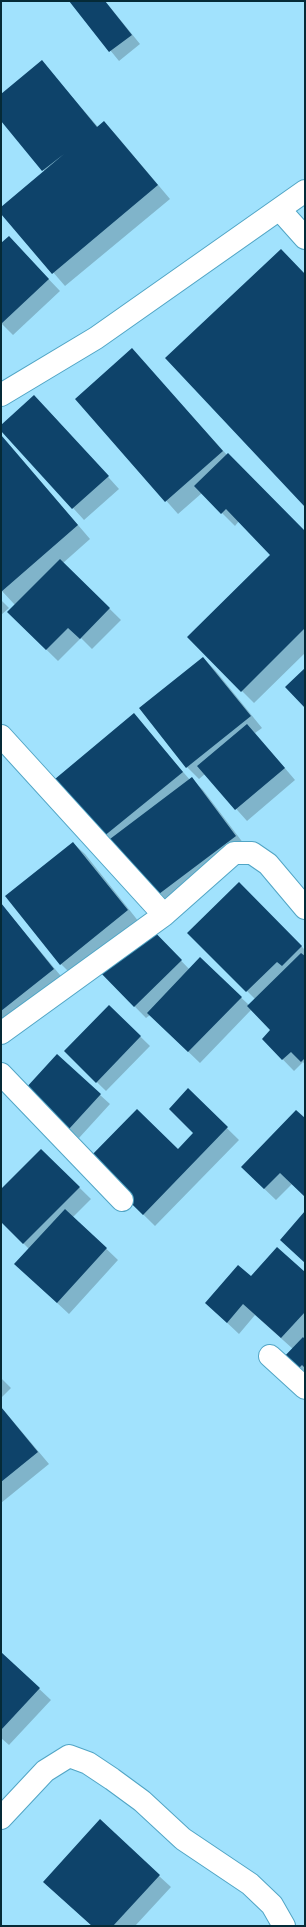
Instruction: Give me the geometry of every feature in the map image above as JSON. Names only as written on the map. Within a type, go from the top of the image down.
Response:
[{"type":"street","points":[[1,395],[96,338],[305,191]]},
{"type":"street","points":[[280,210],[305,238]]},
{"type":"street","points":[[1,736],[164,915]]},
{"type":"street","points":[[1,1033],[164,915],[234,853],[252,853],[268,864],[305,908]]},
{"type":"street","points":[[1,1074],[122,1200]]},
{"type":"street","points":[[270,1356],[305,1388]]},
{"type":"street","points":[[1,1818],[45,1771],[69,1756],[88,1763],[142,1801],[183,1839],[250,1884],[272,1905],[284,1926]]},
{"type":"building","points":[[69,1],[105,1],[132,35],[109,52]]},
{"type":"building","points":[[42,60],[97,127],[104,121],[158,185],[52,274],[1,214],[1,207],[64,154],[42,171],[1,121],[1,94]]},
{"type":"building","points":[[9,236],[49,279],[1,324],[1,243]]},
{"type":"building","points":[[281,249],[305,274],[305,507],[165,358]]},
{"type":"building","points":[[132,348],[223,451],[165,502],[75,399]]},
{"type":"building","points":[[34,395],[109,476],[72,509],[1,431],[1,425]]},
{"type":"building","points":[[1,435],[78,525],[1,592]]},
{"type":"building","points":[[228,453],[305,531],[305,628],[241,692],[187,637],[270,555],[226,509],[221,514],[194,486]]},
{"type":"building","points":[[60,559],[110,608],[80,639],[68,628],[46,650],[7,612]]},
{"type":"building","points":[[203,657],[251,716],[186,768],[139,708]]},
{"type":"building","points":[[305,668],[305,708],[285,687]]},
{"type":"building","points":[[134,713],[183,772],[103,837],[55,779]]},
{"type":"building","points":[[247,724],[285,768],[235,810],[197,766]]},
{"type":"building","points":[[192,777],[236,836],[155,897],[110,839]]},
{"type":"building","points":[[73,842],[128,910],[60,965],[5,896]]},
{"type":"building","points":[[239,882],[302,946],[282,966],[277,962],[246,992],[187,933]]},
{"type":"building","points":[[1,903],[54,969],[1,1011]]},
{"type":"building","points":[[144,921],[182,960],[134,1007],[96,968]]},
{"type":"building","points":[[301,953],[305,956],[305,1058],[301,1062],[291,1052],[282,1060],[262,1039],[270,1030],[247,1006]]},
{"type":"building","points":[[200,957],[242,997],[188,1052],[147,1013]]},
{"type":"building","points":[[109,1005],[141,1036],[96,1083],[64,1051]]},
{"type":"building","points":[[57,1054],[101,1094],[69,1129],[25,1089]]},
{"type":"building","points":[[188,1088],[228,1127],[143,1215],[87,1160],[137,1109],[178,1149],[193,1133],[169,1109]]},
{"type":"building","points":[[296,1110],[305,1118],[305,1197],[280,1173],[264,1189],[241,1167]]},
{"type":"building","points":[[41,1149],[80,1187],[23,1244],[1,1222],[1,1189]]},
{"type":"building","points":[[65,1209],[107,1248],[57,1303],[14,1264]]},
{"type":"building","points":[[305,1211],[305,1263],[280,1240]]},
{"type":"building","points":[[277,1247],[305,1272],[305,1312],[281,1338],[243,1304],[227,1323],[205,1303],[238,1265],[251,1276]]},
{"type":"building","points":[[303,1337],[305,1339],[305,1368],[302,1365],[293,1374],[280,1361]]},
{"type":"building","points":[[1,1407],[38,1452],[1,1482]]},
{"type":"building","points":[[1,1652],[40,1688],[1,1730]]},
{"type":"building","points":[[100,1819],[160,1875],[113,1926],[92,1926],[43,1882]]}]
